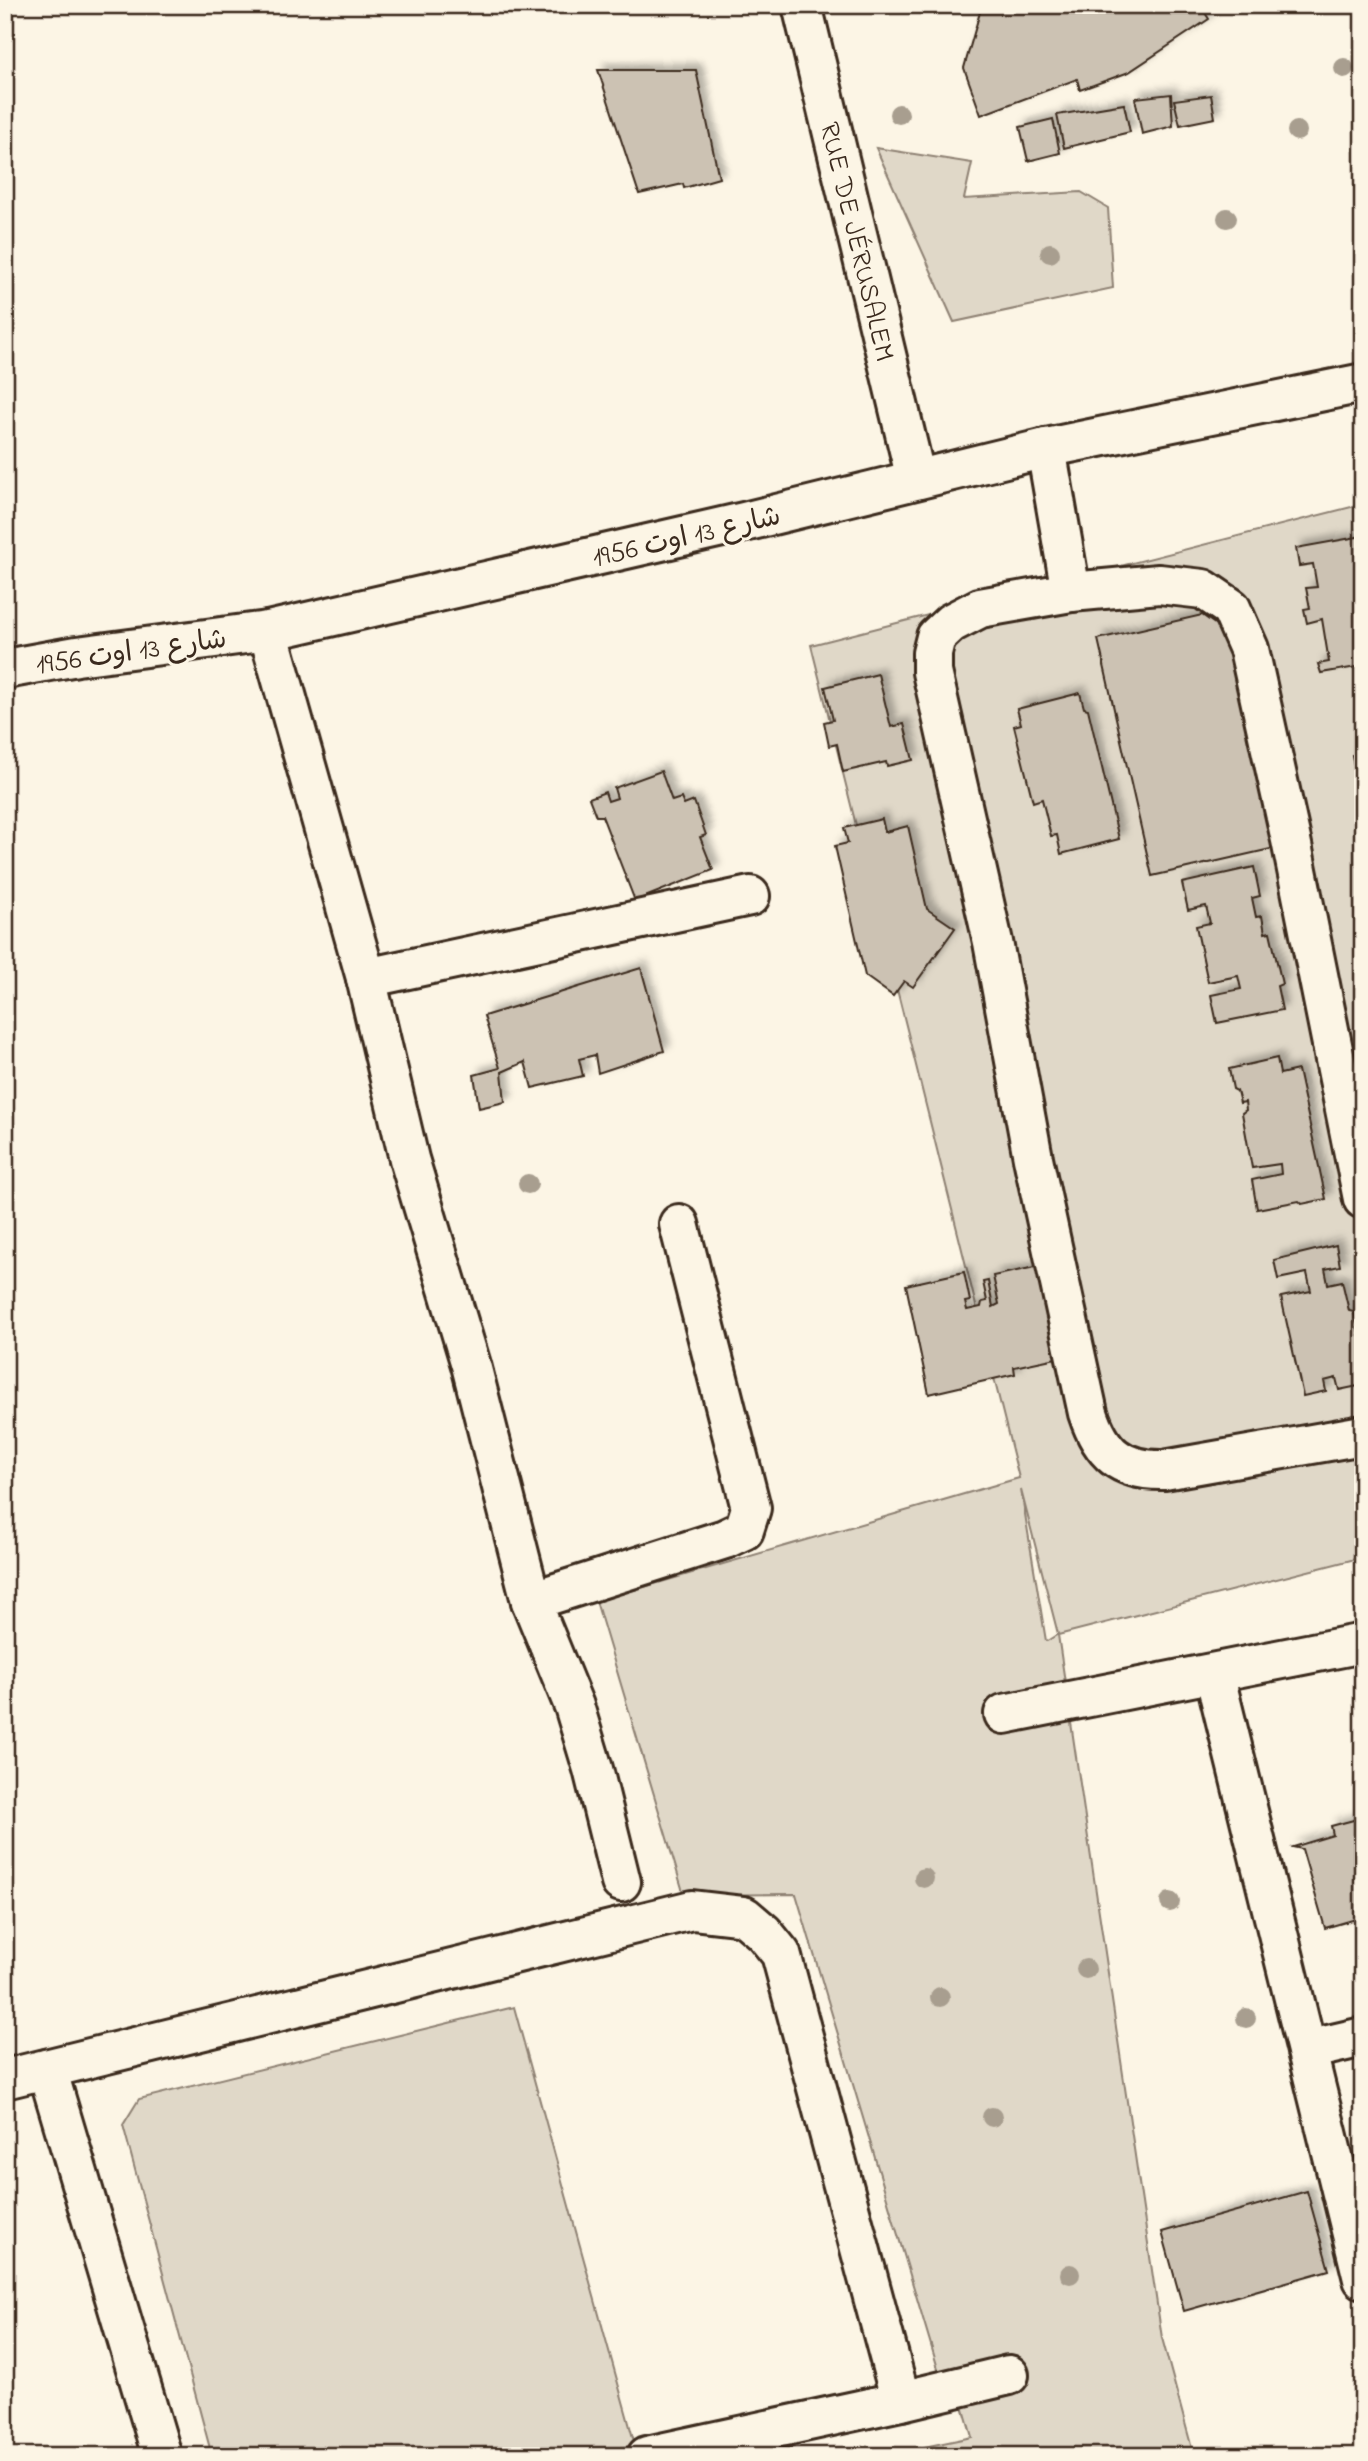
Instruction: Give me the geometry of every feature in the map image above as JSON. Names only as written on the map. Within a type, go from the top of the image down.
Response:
[{"type":"street","name":"RUE DE JÉRUSALEM","points":[[802,5],[916,480]]},
{"type":"street","name":"شارع 13 اوت 1956","points":[[5,669],[77,656],[268,631],[744,522],[1046,448],[1363,383]]},
{"type":"street","points":[[1046,448],[1071,592]]},
{"type":"street","points":[[1363,1199],[1255,674],[1249,649],[1231,608],[1203,589],[1159,584],[1071,592],[980,608],[951,623],[936,637],[932,653],[932,673],[993,942],[1036,1171],[1095,1435],[1105,1450],[1119,1460],[1147,1470],[1363,1435]]},
{"type":"street","points":[[268,631],[366,978],[409,1159],[471,1365],[531,1601],[574,1706],[593,1769],[621,1882]]},
{"type":"street","points":[[366,978],[750,896]]},
{"type":"street","points":[[531,1601],[725,1539],[744,1530],[751,1508],[679,1224]]},
{"type":"street","points":[[1004,1714],[1363,1643]]},
{"type":"street","points":[[1214,1673],[1363,2279]]},
{"type":"street","points":[[5,2080],[692,1910],[744,1916],[764,1933],[781,1954],[901,2401]]},
{"type":"street","points":[[1307,2050],[1363,2037]]},
{"type":"street","points":[[47,2069],[162,2456]]},
{"type":"street","points":[[647,2456],[1009,2375]]},
{"type":"shaded area","points":[[876,148],[972,163],[964,199],[1081,192],[1108,208],[1113,288],[954,322]]},
{"type":"shaded area","points":[[1363,504],[1363,1557],[1058,1635],[1162,2338],[1194,2456],[881,2456],[972,2437],[961,2399],[948,2402],[796,1894],[684,1895],[596,1601],[1019,1478],[811,645]],"holes":[[[1021,1490],[1058,1634],[1046,1641]]]},
{"type":"shaded area","points":[[514,2007],[635,2445],[582,2456],[212,2456],[123,2125],[139,2099]]},
{"type":"building","points":[[982,5],[1200,5],[1209,19],[1129,72],[1080,90],[1077,79],[981,115],[964,68]]},
{"type":"building","points":[[598,70],[696,70],[719,178],[684,188],[683,184],[639,194]]},
{"type":"building","points":[[1171,94],[1173,126],[1142,134],[1135,98]]},
{"type":"building","points":[[1211,95],[1215,118],[1180,125],[1174,100]]},
{"type":"building","points":[[1124,104],[1130,132],[1064,148],[1057,115]]},
{"type":"building","points":[[1053,119],[1060,153],[1028,161],[1020,127]]},
{"type":"building","points":[[1363,536],[1363,666],[1321,673],[1318,664],[1329,662],[1322,619],[1307,623],[1304,609],[1310,608],[1306,588],[1317,587],[1313,564],[1299,566],[1296,548]]},
{"type":"building","points":[[1202,615],[1226,632],[1275,848],[1152,876],[1098,639]]},
{"type":"building","points":[[878,674],[891,727],[904,724],[913,760],[887,766],[886,762],[843,772],[837,744],[829,746],[824,722],[833,720],[825,687]]},
{"type":"building","points":[[1080,693],[1084,708],[1088,709],[1119,839],[1061,854],[1057,835],[1051,836],[1042,799],[1033,802],[1014,726],[1021,724],[1017,709]]},
{"type":"building","points":[[1363,753],[1363,789],[1359,790],[1352,755]]},
{"type":"building","points":[[661,771],[672,801],[681,798],[684,805],[694,801],[706,835],[700,837],[713,870],[635,901],[602,816],[596,816],[589,798],[605,792],[608,801],[617,798],[614,788]]},
{"type":"building","points":[[882,819],[885,832],[908,826],[927,909],[955,928],[913,987],[904,981],[893,996],[865,976],[835,846],[848,843],[844,828]]},
{"type":"building","points":[[1254,867],[1260,896],[1252,898],[1256,917],[1262,916],[1265,933],[1270,932],[1282,984],[1277,986],[1282,1010],[1217,1023],[1211,995],[1241,989],[1238,976],[1208,982],[1196,926],[1210,923],[1206,906],[1188,910],[1182,883]]},
{"type":"building","points":[[641,968],[664,1051],[598,1073],[595,1055],[579,1059],[583,1076],[532,1088],[525,1062],[502,1072],[505,1102],[479,1108],[474,1075],[500,1068],[484,1016]]},
{"type":"building","points":[[1277,1058],[1280,1074],[1298,1070],[1326,1199],[1257,1209],[1252,1180],[1281,1174],[1280,1164],[1252,1168],[1242,1113],[1246,1110],[1245,1102],[1240,1103],[1237,1091],[1233,1089],[1229,1069]]},
{"type":"building","points":[[1336,1245],[1340,1266],[1325,1269],[1328,1284],[1342,1281],[1349,1311],[1354,1312],[1363,1351],[1363,1385],[1339,1390],[1336,1378],[1324,1381],[1326,1391],[1303,1396],[1281,1297],[1311,1291],[1307,1273],[1278,1279],[1274,1260]]},
{"type":"building","points":[[1040,1266],[1061,1357],[1014,1367],[1015,1374],[929,1394],[906,1285],[964,1272],[970,1301],[965,1302],[967,1310],[981,1307],[982,1302],[987,1301],[983,1282],[988,1281],[993,1307],[999,1304],[993,1276]]},
{"type":"building","points":[[1363,1803],[1363,1917],[1325,1928],[1302,1849],[1293,1847],[1333,1835],[1331,1826],[1361,1818],[1357,1805]]},
{"type":"building","points":[[1307,2191],[1329,2270],[1184,2311],[1162,2232]]}]
